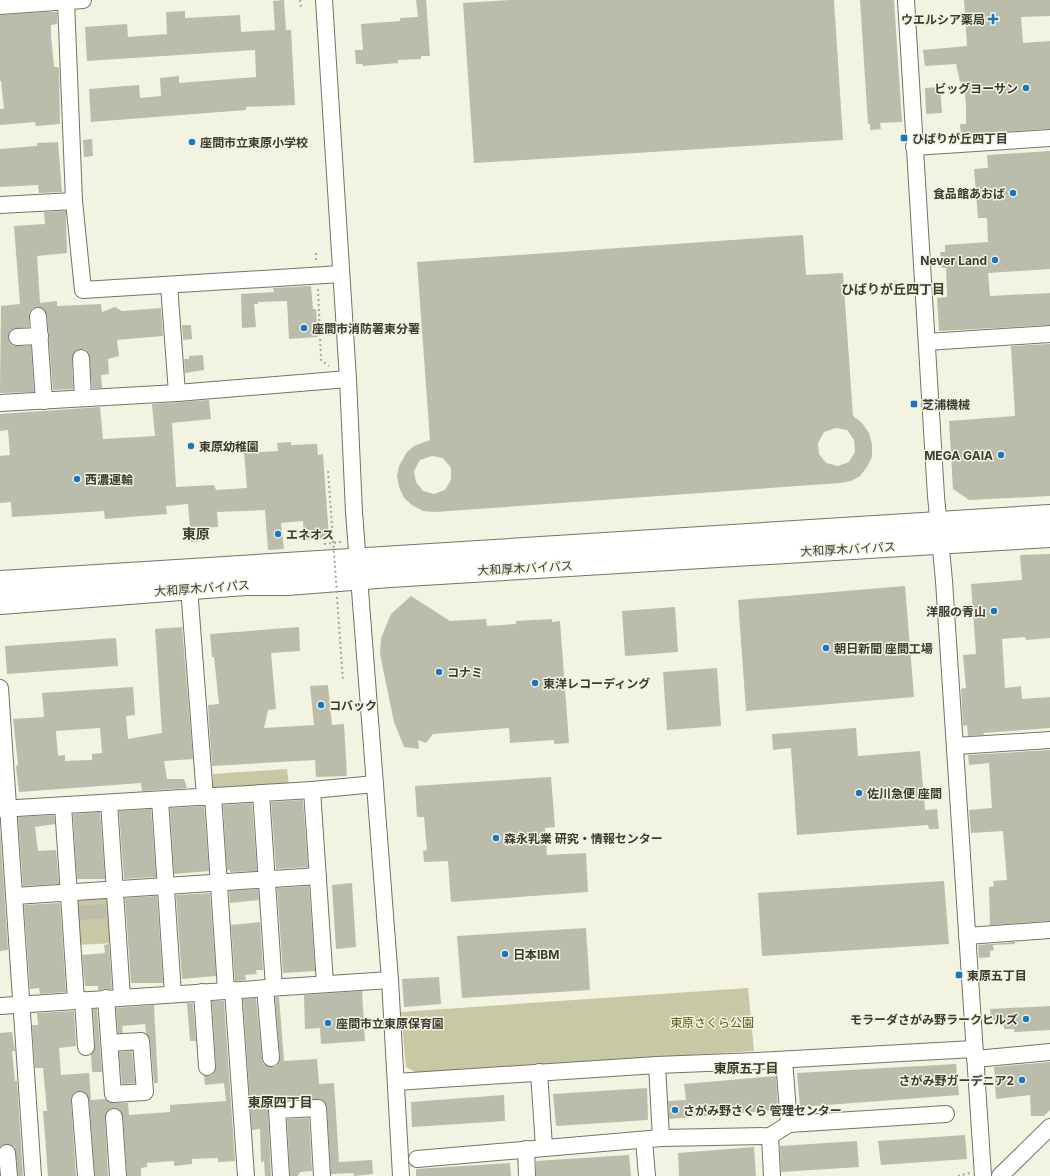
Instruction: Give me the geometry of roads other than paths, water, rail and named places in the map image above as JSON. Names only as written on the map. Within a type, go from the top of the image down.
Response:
[{"type":"highway","name":"大和厚木バイパス","points":[[940,533],[1050,516]]},
{"type":"highway","name":"大和厚木バイパス","points":[[0,582],[359,568],[940,533],[1050,536]]},
{"type":"highway","name":"大和厚木バイパス","points":[[0,603],[245,584],[287,584],[359,568]]},
{"type":"street","points":[[0,6],[83,0]]},
{"type":"street","points":[[324,0],[359,568],[390,980],[401,1176]]},
{"type":"street","points":[[906,0],[914,147],[983,1176]]},
{"type":"street","points":[[66,1],[74,201],[83,290],[169,286],[341,274]]},
{"type":"street","points":[[914,147],[1050,138]]},
{"type":"street","points":[[0,205],[74,201]]},
{"type":"street","points":[[169,286],[177,393]]},
{"type":"street","points":[[38,316],[44,401]]},
{"type":"street","points":[[927,342],[1050,334]]},
{"type":"street","points":[[17,337],[40,336]]},
{"type":"street","points":[[81,358],[83,398]]},
{"type":"street","points":[[0,403],[177,393],[348,379]]},
{"type":"street","points":[[189,588],[209,797],[219,883],[246,1176]]},
{"type":"street","points":[[0,688],[4,808],[10,887],[22,1005],[33,1176]]},
{"type":"street","points":[[954,746],[1050,740]]},
{"type":"street","points":[[4,808],[209,797],[375,784]]},
{"type":"street","points":[[312,790],[325,984]]},
{"type":"street","points":[[261,793],[267,880],[271,1058]]},
{"type":"street","points":[[160,800],[173,994]]},
{"type":"street","points":[[109,803],[114,889],[114,998],[110,1043]]},
{"type":"street","points":[[63,806],[79,1000],[86,1047]]},
{"type":"street","points":[[10,887],[69,892],[318,876]]},
{"type":"street","points":[[967,936],[1050,930]]},
{"type":"street","points":[[0,1006],[390,980]]},
{"type":"street","points":[[202,992],[207,1067]]},
{"type":"street","points":[[396,1082],[657,1065],[1050,1052]]},
{"type":"street","points":[[784,1060],[789,1124]]},
{"type":"street","points":[[657,1065],[661,1138]]},
{"type":"street","points":[[539,1072],[544,1147]]},
{"type":"street","points":[[80,1100],[86,1176]]},
{"type":"street","points":[[281,1176],[277,1110],[318,1108],[322,1176]]},
{"type":"street","points":[[417,1159],[661,1138],[770,1136],[789,1124],[946,1114]]},
{"type":"street","points":[[114,1117],[118,1176]]},
{"type":"street","points":[[1000,1176],[1050,1128]]},
{"type":"street","points":[[770,1136],[772,1176]]},
{"type":"street","points":[[644,1140],[647,1176]]},
{"type":"street","points":[[526,1149],[527,1176]]},
{"type":"street","points":[[8,1153],[9,1176]]},
{"type":"place","name":"ウエルシア薬局","points":[[993,19]]},
{"type":"place","name":"ビッグヨーサン","points":[[1026,88]]},
{"type":"place","name":"ひばりが丘四丁目","points":[[904,138]]},
{"type":"place","name":"座間市立東原小学校","points":[[192,142]]},
{"type":"place","name":"食品館あおば","points":[[1013,193]]},
{"type":"place","name":"Never Land","points":[[995,260]]},
{"type":"place","name":"座間市消防署東分署","points":[[304,328]]},
{"type":"place","name":"芝浦機械","points":[[914,404]]},
{"type":"place","name":"東原幼稚園","points":[[191,446]]},
{"type":"place","name":"MEGA GAIA","points":[[1001,455]]},
{"type":"place","name":"西濃運輸","points":[[77,479]]},
{"type":"place","name":"エネオス","points":[[278,534]]},
{"type":"place","name":"洋服の青山","points":[[994,611]]},
{"type":"place","name":"朝日新聞 座間工場","points":[[826,648]]},
{"type":"place","name":"コナミ","points":[[439,672]]},
{"type":"place","name":"東洋レコーディング","points":[[535,683]]},
{"type":"place","name":"コバック","points":[[321,705]]},
{"type":"place","name":"佐川急便 座間","points":[[859,793]]},
{"type":"place","name":"森永乳業 研究・情報センター","points":[[496,838]]},
{"type":"place","name":"日本IBM","points":[[505,954]]},
{"type":"place","name":"東原五丁目","points":[[959,975]]},
{"type":"place","name":"モラーダさがみ野ラークヒルズ","points":[[1026,1019]]},
{"type":"place","name":"座間市立東原保育園","points":[[328,1023]]},
{"type":"place","name":"さがみ野ガーデニア2","points":[[1022,1080]]},
{"type":"place","name":"さがみ野さくら 管理センター","points":[[675,1110]]},
{"type":"district","name":"ひばりが丘四丁目","points":[[893,289]]},
{"type":"district","name":"東原","points":[[196,533]]},
{"type":"district","name":"東原五丁目","points":[[746,1068]]},
{"type":"district","name":"東原四丁目","points":[[280,1102]]},
{"type":"park label","name":"東原さくら公園","points":[[712,1022]]}]
